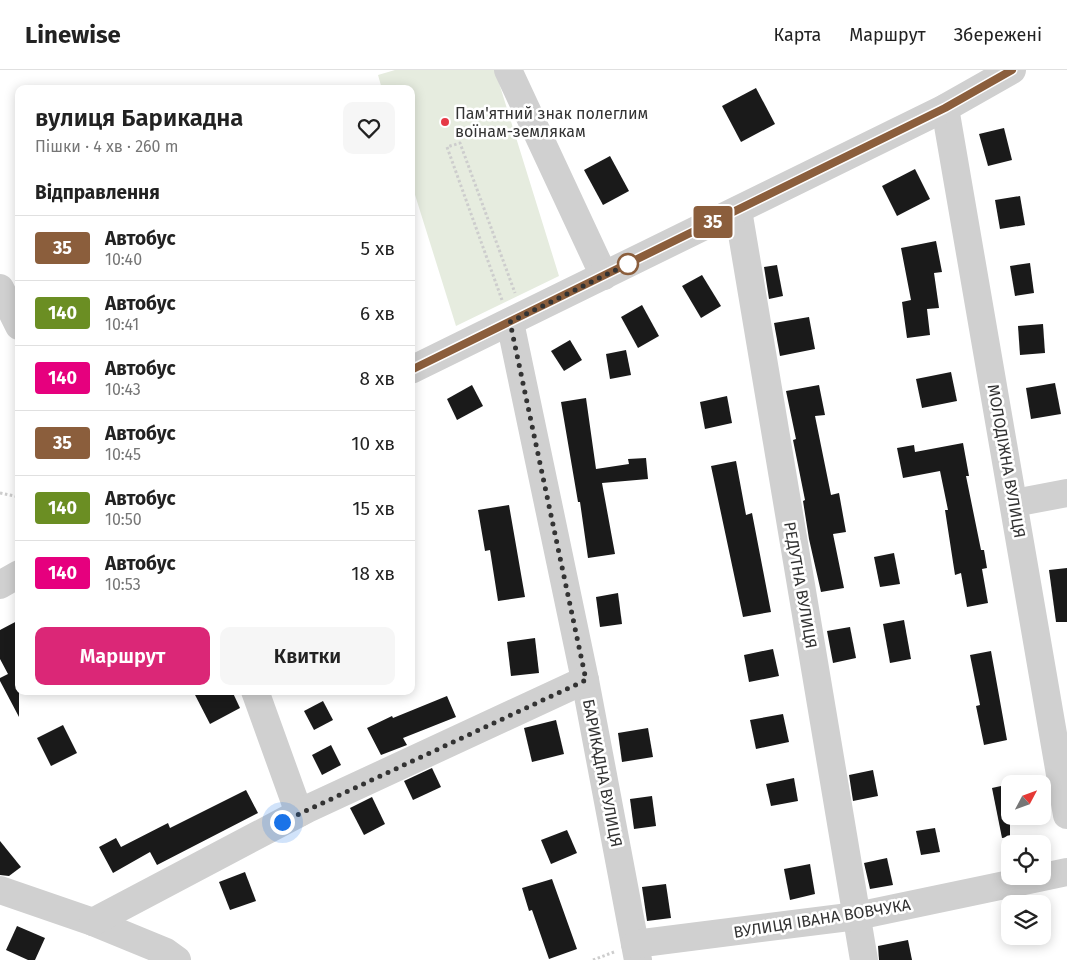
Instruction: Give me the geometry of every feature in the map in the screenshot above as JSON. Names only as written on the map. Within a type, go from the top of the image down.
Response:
[{"type":"street","points":[[508,70],[604,276]]},
{"type":"street","points":[[415,368],[945,108],[1012,70]]},
{"type":"street","name":"МОЛОДІЖНА ВУЛИЦЯ","points":[[945,108],[1067,815]]},
{"type":"street","name":"РЕДУТНА ВУЛИЦЯ","points":[[738,210],[864,960]]},
{"type":"street","points":[[0,288],[15,318]]},
{"type":"street","name":"БАРИКАДНА ВУЛИЦЯ","points":[[516,319],[637,952]]},
{"type":"street","points":[[1014,503],[1067,493]]},
{"type":"street","points":[[0,585],[15,576]]},
{"type":"street","points":[[93,922],[299,813],[586,680]]},
{"type":"street","points":[[256,695],[299,813]]},
{"type":"street","name":"ВУЛИЦЯ ІВАНА ВОВЧУКА","points":[[637,952],[857,916],[1067,872]]},
{"type":"street","points":[[0,890],[93,922],[166,952],[176,960]]},
{"type":"path","points":[[460,143],[516,319],[447,147],[460,143]]},
{"type":"path","points":[[0,493],[15,496]]},
{"type":"shaded area","points":[[395,70],[495,70],[559,276],[456,326],[415,195],[415,85],[381,85],[378,75]]},
{"type":"building","points":[[756,88],[775,124],[741,142],[722,106]]},
{"type":"building","points":[[1004,128],[1012,160],[988,166],[979,134]]},
{"type":"building","points":[[610,156],[629,191],[603,205],[584,170]]},
{"type":"building","points":[[915,169],[930,199],[897,216],[882,186]]},
{"type":"building","points":[[1020,196],[1025,225],[1000,229],[995,200]]},
{"type":"building","points":[[936,241],[942,272],[934,273],[939,308],[927,309],[930,335],[907,338],[902,302],[911,300],[901,248]]},
{"type":"building","points":[[1030,263],[1034,293],[1015,296],[1010,266]]},
{"type":"building","points":[[777,265],[783,296],[769,299],[764,267]]},
{"type":"building","points":[[702,275],[721,306],[701,318],[682,286]]},
{"type":"building","points":[[642,305],[659,336],[638,348],[621,317]]},
{"type":"building","points":[[809,317],[815,349],[780,356],[774,323]]},
{"type":"building","points":[[1043,324],[1045,353],[1020,355],[1018,326]]},
{"type":"building","points":[[570,340],[582,360],[564,371],[551,351]]},
{"type":"building","points":[[626,350],[631,375],[610,379],[606,354]]},
{"type":"building","points":[[951,372],[957,401],[922,408],[916,379]]},
{"type":"building","points":[[1055,383],[1061,414],[1031,419],[1026,388]]},
{"type":"building","points":[[472,385],[483,406],[457,420],[447,399]]},
{"type":"building","points":[[819,385],[825,415],[815,416],[831,495],[839,493],[846,532],[833,534],[844,588],[821,592],[809,539],[803,501],[805,500],[793,440],[796,439],[786,391]]},
{"type":"building","points":[[727,396],[732,423],[705,429],[700,402]]},
{"type":"building","points":[[586,398],[596,469],[629,464],[628,459],[646,458],[648,479],[602,483],[615,554],[588,558],[580,502],[578,502],[561,402]]},
{"type":"building","points":[[963,443],[969,476],[966,476],[981,550],[984,550],[987,568],[982,569],[988,603],[967,607],[961,573],[955,575],[945,510],[948,510],[940,471],[903,478],[897,448],[914,445],[915,452]]},
{"type":"building","points":[[736,461],[746,515],[752,513],[771,612],[743,617],[711,466]]},
{"type":"building","points":[[509,505],[525,597],[498,601],[490,550],[485,551],[478,510]]},
{"type":"building","points":[[894,553],[900,584],[880,587],[874,557]]},
{"type":"building","points":[[1067,568],[1067,622],[1056,622],[1049,570]]},
{"type":"building","points":[[618,593],[622,624],[600,627],[596,597]]},
{"type":"building","points":[[904,620],[911,659],[890,663],[883,624]]},
{"type":"building","points":[[15,622],[15,695],[19,695],[19,717],[0,681],[0,678],[8,674],[0,659],[0,630]]},
{"type":"building","points":[[850,627],[856,658],[833,663],[827,631]]},
{"type":"building","points":[[535,638],[539,673],[511,676],[507,642]]},
{"type":"building","points":[[773,649],[779,676],[749,682],[744,655]]},
{"type":"building","points":[[991,651],[1007,740],[984,745],[976,706],[980,705],[970,655]]},
{"type":"building","points":[[195,695],[234,695],[240,708],[210,724]]},
{"type":"building","points":[[447,696],[456,717],[403,738],[407,745],[381,755],[367,728],[392,716],[393,718]]},
{"type":"building","points":[[323,701],[333,720],[314,730],[304,711]]},
{"type":"building","points":[[783,714],[789,742],[756,749],[750,720]]},
{"type":"building","points":[[556,720],[564,754],[532,762],[524,728]]},
{"type":"building","points":[[63,725],[77,753],[51,766],[37,738]]},
{"type":"building","points":[[648,728],[653,757],[622,762],[618,733]]},
{"type":"building","points":[[331,745],[341,765],[322,775],[312,755]]},
{"type":"building","points":[[432,768],[441,787],[413,800],[404,781]]},
{"type":"building","points":[[873,770],[878,796],[853,801],[849,775]]},
{"type":"building","points":[[794,778],[798,801],[771,806],[766,784]]},
{"type":"building","points":[[1001,786],[1001,825],[1010,825],[1010,835],[1001,835],[992,788]]},
{"type":"building","points":[[246,790],[258,813],[157,865],[150,852],[113,873],[99,847],[116,838],[121,847],[168,823],[170,828]]},
{"type":"building","points":[[652,796],[656,826],[634,829],[630,799]]},
{"type":"building","points":[[372,797],[385,824],[364,835],[350,808]]},
{"type":"building","points":[[935,828],[940,852],[921,855],[916,831]]},
{"type":"building","points":[[567,830],[577,853],[551,864],[541,840]]},
{"type":"building","points":[[0,841],[21,867],[9,876],[0,875]]},
{"type":"building","points":[[887,858],[893,885],[870,889],[864,863]]},
{"type":"building","points":[[810,864],[815,894],[790,900],[784,869]]},
{"type":"building","points":[[245,872],[256,901],[230,910],[219,882]]},
{"type":"building","points":[[552,879],[577,949],[549,959],[532,910],[529,911],[522,888]]},
{"type":"building","points":[[666,884],[671,918],[647,921],[642,887]]},
{"type":"building","points":[[17,926],[45,938],[35,960],[28,960],[6,950]]},
{"type":"building","points":[[908,940],[912,960],[879,960],[878,946]]},
{"type":"bus line","name":"35","points":[[415,368],[945,108],[1012,70]]},
{"type":"place","name":"Пам'ятний знак полеглим воїнам-землякам","points":[[445,122]]},
{"type":"route","points":[[282,822],[586,680],[510,322],[632,262],[628,264]]}]
